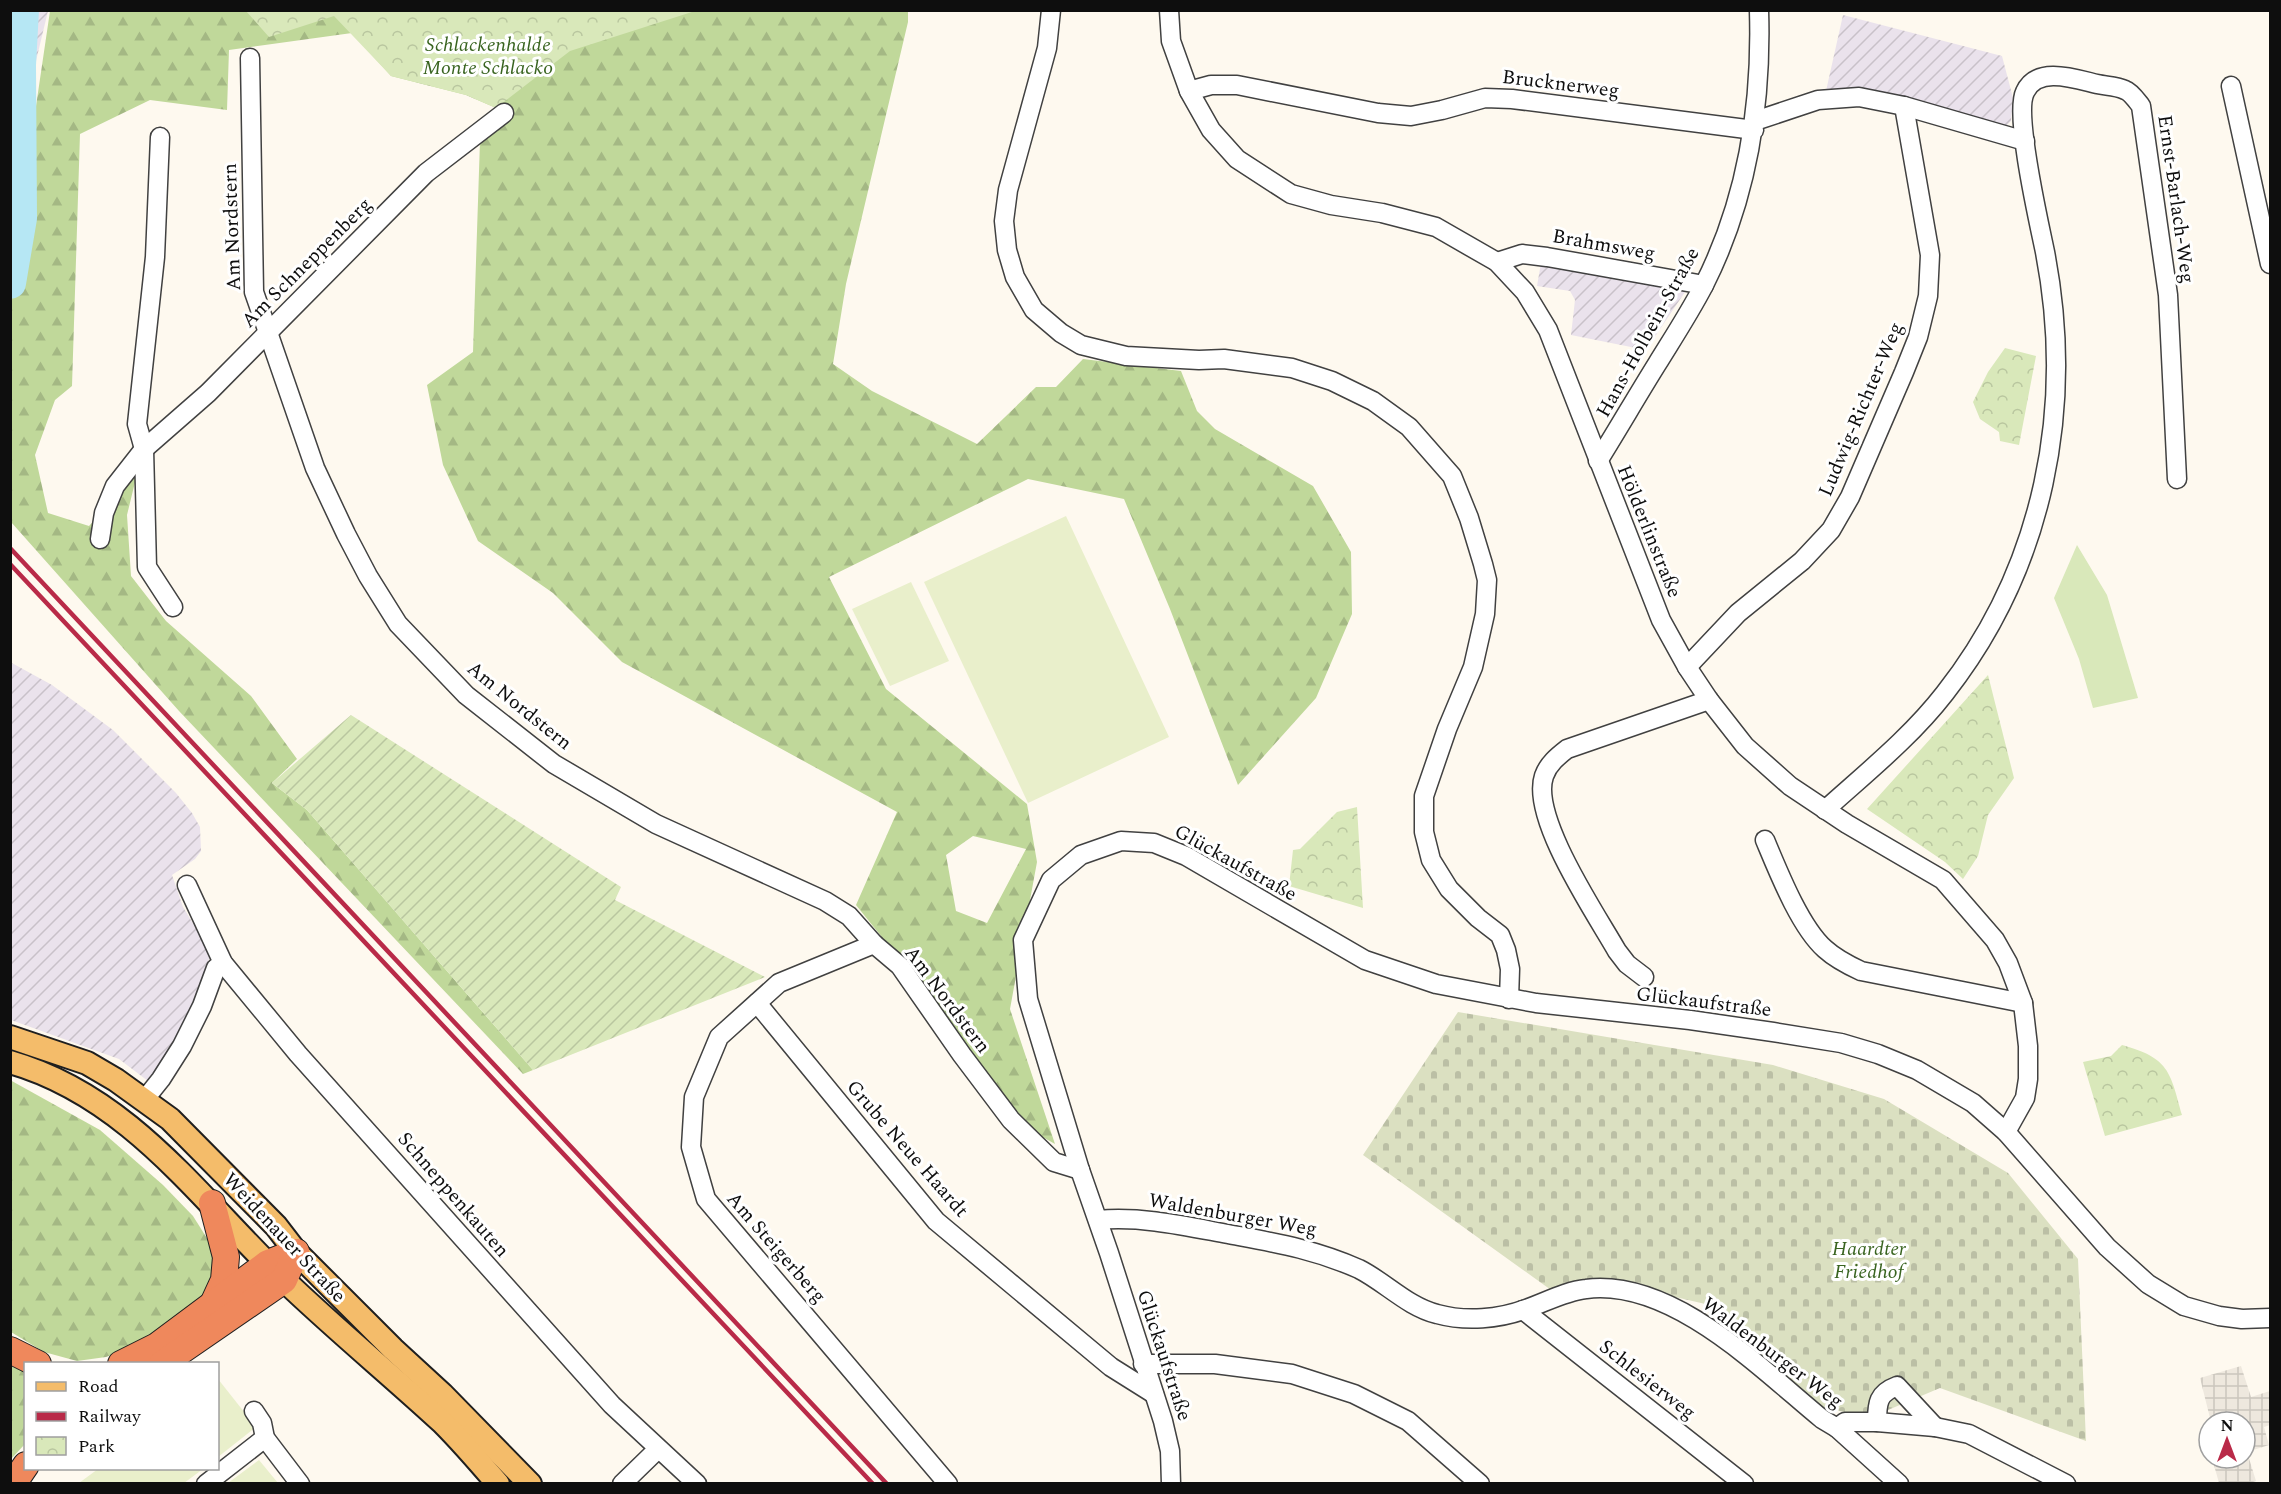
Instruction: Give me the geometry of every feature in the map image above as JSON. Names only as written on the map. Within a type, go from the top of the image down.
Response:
[{"type":"highway","points":[[212,1203],[226,1257],[224,1280],[213,1305]]},
{"type":"highway","points":[[164,1362],[296,1252]]},
{"type":"highway","points":[[126,1362],[157,1346],[213,1305],[276,1271]]},
{"type":"highway","points":[[10,1350],[34,1362]]},
{"type":"highway","points":[[13,1484],[24,1468]]},
{"type":"main road","name":"Weidenauer Straße","points":[[10,1037],[87,1063],[145,1099],[198,1145],[276,1226],[296,1252],[393,1349],[442,1394],[530,1484]]},
{"type":"main road","name":"Weidenauer Straße","points":[[10,1062],[72,1087],[117,1115],[150,1142],[276,1271],[444,1424],[498,1484]]},
{"type":"street","points":[[1051,10],[1047,48],[1008,190],[1004,221],[1007,250],[1015,277],[1034,309],[1061,333],[1081,345],[1126,356],[1224,359],[1292,368],[1332,381],[1373,401],[1409,427],[1452,476],[1469,518],[1487,580],[1485,614],[1473,667],[1424,796],[1424,832],[1431,860],[1449,889],[1500,935],[1510,969],[1509,999]]},
{"type":"street","name":"Hölderlinstraße","points":[[1169,10],[1171,41],[1189,92],[1211,130],[1237,159],[1291,194],[1331,205],[1382,213],[1436,228],[1497,262],[1525,292],[1548,330],[1661,620],[1687,667],[1709,700],[1745,746],[1790,786],[1825,810],[1944,880],[1995,940],[2008,963],[2023,1003],[2028,1046],[2028,1079],[2025,1098],[2007,1132]]},
{"type":"street","name":"Hans-Holbein-Straße","points":[[1598,461],[1704,285],[1742,185],[1755,126],[1760,41],[1759,10]]},
{"type":"street","name":"Am Nordstern","points":[[249,58],[254,292],[315,468],[368,576],[398,624],[466,694],[554,764],[656,824],[825,900],[849,916],[874,944],[900,966],[1011,1120],[1054,1162],[1080,1170]]},
{"type":"street","name":"Ernst-Barlach-Weg","points":[[1825,810],[1909,734],[1968,662],[1992,625],[2015,576],[2033,524],[2046,479],[2054,430],[2057,367],[2052,290],[2025,141],[2021,102],[2026,89],[2034,81],[2045,76],[2066,77],[2127,90],[2141,106],[2168,295],[2177,479]]},
{"type":"street","name":"Brucknerweg","points":[[1189,92],[1211,85],[1237,85],[1378,113],[1412,116],[1485,98],[1512,99],[1755,126]]},
{"type":"street","points":[[2231,86],[2271,264]]},
{"type":"street","points":[[1755,126],[1818,100],[1859,97],[1904,106],[2025,141]]},
{"type":"street","name":"Ludwig-Richter-Weg","points":[[1687,667],[1738,613],[1802,561],[1831,530],[1850,497],[1908,364],[1918,337],[1928,296],[1930,255],[1904,106]]},
{"type":"street","name":"Am Schneppenberg","points":[[100,539],[104,513],[115,486],[144,449],[208,393],[426,173],[504,113]]},
{"type":"street","points":[[160,137],[155,257],[137,424],[144,449],[147,567],[173,607]]},
{"type":"street","name":"Brahmsweg","points":[[1497,262],[1522,254],[1704,285]]},
{"type":"street","points":[[1644,977],[1627,964],[1617,951],[1562,855],[1548,823],[1542,800],[1543,777],[1554,759],[1567,749],[1709,700]]},
{"type":"street","points":[[1765,840],[1783,884],[1805,923],[1824,948],[1839,960],[1861,971],[2023,1003]]},
{"type":"street","name":"Glückaufstraße","points":[[1171,1481],[1168,1440],[1080,1170],[1028,999],[1023,939],[1051,880],[1080,855],[1121,841],[1154,843],[1186,856],[1365,960],[1436,984],[1509,999],[1690,1020],[1841,1043],[1878,1054],[1917,1070],[1973,1103],[2007,1132],[2107,1247],[2148,1284],[2184,1305],[2219,1316],[2242,1319],[2271,1318]]},
{"type":"street","name":"Schneppenkauten","points":[[186,885],[223,963],[298,1054],[612,1406],[697,1484]]},
{"type":"street","name":"Am Steigerberg","points":[[874,944],[779,983],[718,1037],[694,1097],[691,1147],[706,1200],[948,1484]]},
{"type":"street","points":[[145,1099],[162,1079],[182,1046],[202,1006],[216,968],[223,963]]},
{"type":"street","name":"Grube Neue Haardt","points":[[756,1003],[936,1221],[1111,1367],[1154,1394]]},
{"type":"street","name":"Waldenburger Weg","points":[[1098,1220],[1123,1218],[1177,1224],[1314,1251],[1362,1270],[1405,1299],[1436,1314],[1473,1320],[1523,1310],[1587,1289],[1621,1290],[1661,1301],[1703,1323],[1822,1419],[1837,1428],[1899,1484]]},
{"type":"street","name":"Schlesierweg","points":[[1523,1310],[1744,1484]]},
{"type":"street","points":[[1143,1364],[1215,1364],[1292,1374],[1354,1394],[1408,1421],[1480,1484]]},
{"type":"street","points":[[1877,1422],[1880,1395],[1897,1386],[1935,1427]]},
{"type":"street","points":[[254,1411],[262,1423],[265,1438],[300,1484]]},
{"type":"street","name":"Waldenburger Weg","points":[[1837,1428],[1845,1422],[1877,1422],[1935,1427],[1969,1434],[2066,1484]]},
{"type":"street","points":[[206,1484],[265,1438]]},
{"type":"street","points":[[622,1484],[658,1449]]},
{"type":"shaded area","points":[[10,11],[48,11],[11,165]]},
{"type":"shaded area","points":[[1843,15],[2002,56],[2013,98],[2011,121],[2006,126],[1911,100],[1826,91]]},
{"type":"shaded area","points":[[1541,263],[1687,289],[1646,350],[1571,335],[1575,300],[1570,291],[1537,286]]},
{"type":"shaded area","points":[[10,662],[52,685],[113,730],[176,793],[200,827],[201,851],[195,859],[172,875],[183,907],[211,953],[193,1005],[171,1050],[148,1081],[119,1059],[11,1020]]},
{"type":"shaded area","points":[[2241,1366],[2251,1397],[2270,1391],[2270,1425],[2264,1427],[2269,1445],[2257,1449],[2257,1410],[2208,1410],[2200,1378]]},
{"type":"shaded area","points":[[2215,1470],[2253,1470],[2256,1481],[2250,1483],[2219,1483]]},
{"type":"green space","points":[[50,11],[908,11],[908,22],[846,284],[833,364],[872,391],[977,444],[1036,387],[1056,387],[1083,359],[1181,371],[1197,411],[1215,429],[1313,486],[1351,552],[1352,614],[1316,698],[1238,785],[1170,609],[1124,499],[1028,479],[829,577],[886,689],[1027,804],[1037,862],[1010,1009],[1055,1144],[1025,1127],[952,1024],[856,905],[897,812],[622,662],[553,593],[478,541],[443,465],[427,385],[473,352],[480,141],[496,108],[466,95],[391,76],[352,33],[229,50],[227,110],[150,100],[80,134],[72,386],[55,400],[35,455],[48,513],[89,526],[137,474],[127,515],[131,576],[166,621],[251,696],[297,759],[272,783],[307,810],[533,1070],[523,1074],[179,711],[11,522],[11,276]],"holes":[[[973,836],[1026,849],[987,923],[956,911],[946,855]]]},
{"type":"green space","name":"Schlackenhalde Monte Schlacko","points":[[246,11],[695,11],[570,51],[496,108],[466,95],[391,76],[334,16],[269,37]]},
{"type":"green space","points":[[2005,348],[2036,356],[2019,445],[2000,441],[1999,432],[1980,419],[1973,402],[1988,372]]},
{"type":"green space","points":[[1066,516],[1169,737],[1028,803],[924,582]]},
{"type":"green space","points":[[2077,545],[2107,595],[2138,698],[2093,708],[2079,659],[2054,598]]},
{"type":"green space","points":[[911,582],[949,661],[890,686],[852,609]]},
{"type":"green space","points":[[1988,675],[2014,778],[1988,815],[1978,856],[1963,879],[1945,862],[1867,809]]},
{"type":"green space","points":[[351,715],[621,887],[615,900],[765,977],[533,1070],[307,810],[272,783]]},
{"type":"green space","points":[[1357,807],[1363,908],[1289,886],[1293,850],[1300,849],[1337,812]]},
{"type":"green space","name":"Haardter Friedhof","points":[[1458,1012],[1773,1065],[1884,1099],[2008,1173],[2078,1259],[2086,1441],[1940,1388],[1869,1418],[1815,1405],[1770,1369],[1718,1307],[1620,1284],[1551,1290],[1363,1155]]},
{"type":"green space","points":[[2122,1045],[2150,1055],[2165,1068],[2174,1087],[2182,1115],[2105,1136],[2083,1062],[2111,1056]]},
{"type":"green space","points":[[10,1080],[100,1130],[163,1185],[193,1216],[210,1243],[214,1269],[211,1288],[173,1323],[139,1345],[106,1357],[77,1361],[44,1352],[11,1332]]},
{"type":"green space","points":[[10,1366],[24,1371],[24,1445],[11,1459]]},
{"type":"green space","points":[[219,1380],[256,1427],[219,1456]]},
{"type":"green space","points":[[259,1460],[278,1483],[228,1483]]},
{"type":"green space","points":[[97,1470],[202,1470],[184,1483],[79,1483]]},
{"type":"waterway","points":[[10,283],[21,218],[20,65],[23,10]]},
{"type":"railway","points":[[10,548],[887,1484]]},
{"type":"railway","points":[[10,564],[873,1484]]}]
